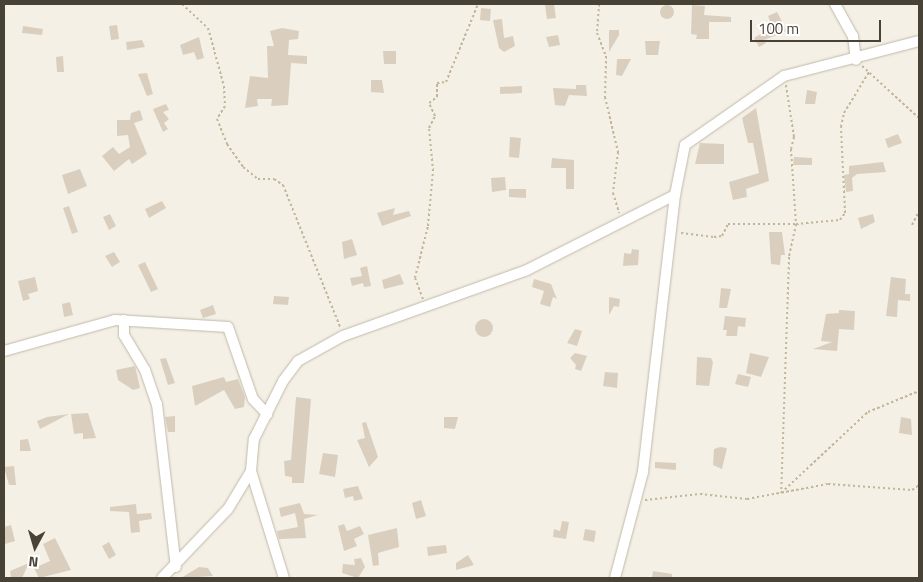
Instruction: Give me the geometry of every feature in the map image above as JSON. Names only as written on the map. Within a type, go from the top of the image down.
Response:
[{"type":"street","points":[[835,4],[853,36],[856,60]]},
{"type":"street","points":[[615,578],[643,472],[675,195],[685,145],[784,76],[856,60],[919,41]]},
{"type":"street","points":[[284,578],[251,471],[254,438],[298,361],[343,336],[400,318],[425,304],[527,270],[620,220],[675,195]]},
{"type":"street","points":[[4,351],[66,331],[124,320],[228,327],[254,399],[267,414]]},
{"type":"street","points":[[124,320],[124,335],[145,370],[157,404],[176,567]]},
{"type":"street","points":[[162,578],[176,567],[228,509],[251,471]]},
{"type":"path","points":[[182,4],[208,28],[224,86],[225,106],[217,120],[226,144],[243,167],[258,178],[274,179],[283,185],[343,336]]},
{"type":"path","points":[[425,304],[415,278],[428,226],[433,171],[428,128],[435,116],[429,103],[437,97],[437,83],[446,82],[478,4]]},
{"type":"path","points":[[599,4],[597,33],[606,56],[606,97],[618,152],[613,193],[620,220]]},
{"type":"path","points":[[856,60],[919,118]]},
{"type":"path","points":[[671,232],[714,237],[722,236],[728,224],[796,224],[845,216],[841,127],[844,113],[869,72]]},
{"type":"path","points":[[781,493],[789,257],[796,224],[791,149],[794,137],[784,76]]},
{"type":"path","points":[[912,225],[919,211]]},
{"type":"path","points":[[781,493],[868,412],[919,391]]},
{"type":"path","points":[[636,500],[700,494],[747,499],[828,484],[912,490],[919,485]]},
{"type":"building","points":[[554,4],[556,18],[547,19],[545,5]]},
{"type":"building","points":[[667,5],[672,7],[674,12],[672,17],[667,19],[662,17],[660,12],[662,7]]},
{"type":"building","points":[[692,5],[705,6],[704,15],[731,17],[731,22],[709,22],[709,39],[696,39],[697,35],[691,34]]},
{"type":"building","points":[[481,8],[491,9],[490,21],[480,20]]},
{"type":"building","points":[[777,12],[787,31],[764,40],[766,43],[759,47],[754,38],[767,30],[764,26],[770,21],[768,16]]},
{"type":"building","points":[[502,19],[504,38],[513,36],[515,46],[504,52],[499,48],[493,20]]},
{"type":"building","points":[[117,25],[119,39],[111,40],[109,26]]},
{"type":"building","points":[[23,26],[43,29],[42,35],[22,33]]},
{"type":"building","points":[[282,28],[299,31],[298,39],[289,40],[288,55],[307,56],[307,64],[291,63],[288,105],[271,106],[272,99],[257,99],[258,106],[245,108],[250,76],[268,78],[267,46],[274,46],[270,31]]},
{"type":"building","points":[[609,30],[619,30],[619,35],[609,52]]},
{"type":"building","points":[[558,35],[560,45],[549,47],[546,37]]},
{"type":"building","points":[[199,37],[204,58],[197,60],[194,52],[183,55],[180,45]]},
{"type":"building","points":[[142,40],[145,47],[127,50],[126,42]]},
{"type":"building","points":[[645,41],[660,41],[658,55],[646,55]]},
{"type":"building","points":[[383,51],[396,51],[396,64],[384,64]]},
{"type":"building","points":[[63,56],[64,72],[57,72],[56,57]]},
{"type":"building","points":[[617,59],[631,59],[622,76],[616,75]]},
{"type":"building","points":[[147,73],[153,94],[147,96],[138,74]]},
{"type":"building","points":[[371,80],[382,80],[384,93],[371,92]]},
{"type":"building","points":[[576,85],[586,85],[587,96],[569,95],[565,106],[555,105],[553,88],[576,89]]},
{"type":"building","points":[[522,86],[522,93],[500,94],[500,87]]},
{"type":"building","points":[[807,90],[817,92],[815,104],[805,104]]},
{"type":"building","points":[[166,104],[169,110],[163,112],[169,119],[164,123],[168,129],[163,132],[153,109]]},
{"type":"building","points":[[756,108],[769,181],[746,189],[747,197],[733,200],[729,182],[759,173],[753,143],[748,143],[742,118]]},
{"type":"building","points":[[140,110],[143,120],[134,123],[147,154],[132,164],[129,159],[114,171],[102,156],[113,147],[119,154],[130,147],[128,135],[117,136],[117,120],[130,120],[131,113]]},
{"type":"building","points":[[898,134],[902,143],[888,148],[885,139]]},
{"type":"building","points":[[510,137],[521,138],[519,158],[509,157]]},
{"type":"building","points":[[700,143],[724,144],[724,164],[695,164]]},
{"type":"building","points":[[794,157],[812,158],[812,165],[793,165]]},
{"type":"building","points":[[552,158],[574,160],[574,189],[566,189],[566,168],[551,168]]},
{"type":"building","points":[[883,162],[886,172],[857,174],[852,178],[853,191],[846,192],[844,175],[849,174],[849,166]]},
{"type":"building","points":[[80,169],[87,186],[68,194],[62,175]]},
{"type":"building","points":[[505,177],[506,190],[492,192],[491,178]]},
{"type":"building","points":[[509,189],[526,189],[526,198],[509,197]]},
{"type":"building","points":[[162,201],[166,208],[149,218],[145,209]]},
{"type":"building","points":[[69,206],[78,232],[72,234],[63,208]]},
{"type":"building","points":[[395,208],[393,215],[409,211],[411,216],[382,226],[377,213]]},
{"type":"building","points":[[110,214],[116,226],[109,230],[103,217]]},
{"type":"building","points":[[873,214],[875,222],[861,229],[858,218]]},
{"type":"building","points":[[769,232],[782,232],[785,255],[781,255],[780,265],[771,264]]},
{"type":"building","points":[[352,239],[357,255],[344,259],[342,242]]},
{"type":"building","points":[[632,249],[639,250],[638,265],[623,266],[624,253],[631,254]]},
{"type":"building","points":[[114,252],[120,262],[112,267],[105,256]]},
{"type":"building","points":[[145,262],[158,289],[151,292],[138,265]]},
{"type":"building","points":[[367,266],[371,286],[364,287],[363,283],[352,286],[350,278],[362,276],[360,268]]},
{"type":"building","points":[[400,274],[404,284],[384,289],[382,280]]},
{"type":"building","points":[[35,277],[38,291],[28,294],[30,299],[23,301],[18,281]]},
{"type":"building","points":[[891,277],[906,279],[905,294],[910,294],[910,301],[898,300],[897,317],[886,316]]},
{"type":"building","points":[[534,279],[551,284],[557,299],[553,297],[550,307],[540,304],[544,291],[532,287]]},
{"type":"building","points":[[721,288],[731,289],[727,308],[719,308]]},
{"type":"building","points":[[274,296],[289,297],[288,305],[273,304]]},
{"type":"building","points":[[609,297],[620,299],[619,307],[614,306],[609,315]]},
{"type":"building","points":[[70,302],[73,315],[64,317],[62,304]]},
{"type":"building","points":[[213,305],[216,314],[203,318],[200,310]]},
{"type":"building","points":[[839,310],[855,311],[854,330],[839,329],[837,351],[813,349],[832,342],[821,341],[826,314],[839,313]]},
{"type":"building","points":[[725,316],[746,318],[745,327],[738,326],[737,336],[726,336],[727,330],[723,330]]},
{"type":"building","points":[[484,319],[490,322],[493,328],[490,334],[484,337],[478,334],[475,328],[478,322]]},
{"type":"building","points":[[575,329],[582,331],[577,346],[567,343]]},
{"type":"building","points":[[575,353],[587,356],[581,371],[575,369],[576,365],[570,358]]},
{"type":"building","points":[[750,353],[769,357],[761,377],[746,373]]},
{"type":"building","points":[[697,357],[711,358],[713,362],[709,386],[696,385]]},
{"type":"building","points":[[166,358],[175,383],[168,385],[160,359]]},
{"type":"building","points":[[135,366],[140,388],[133,390],[118,380],[116,370]]},
{"type":"building","points":[[605,372],[618,373],[617,388],[603,386]]},
{"type":"building","points":[[738,374],[751,377],[748,387],[735,384]]},
{"type":"building","points":[[224,377],[226,382],[238,379],[245,397],[244,407],[235,409],[224,390],[195,406],[192,386]]},
{"type":"building","points":[[296,397],[311,399],[304,483],[292,483],[292,477],[285,476],[284,461],[291,460]]},
{"type":"building","points":[[88,413],[96,438],[83,439],[83,433],[74,434],[71,414]]},
{"type":"building","points":[[69,414],[40,429],[37,421],[47,417]]},
{"type":"building","points":[[175,416],[175,432],[168,432],[165,417]]},
{"type":"building","points":[[444,417],[458,417],[455,429],[444,428]]},
{"type":"building","points":[[901,417],[911,419],[912,435],[899,433]]},
{"type":"building","points":[[366,422],[378,457],[369,467],[357,440],[365,438],[362,423]]},
{"type":"building","points":[[28,439],[31,451],[20,451],[20,440]]},
{"type":"building","points":[[720,447],[727,448],[722,469],[713,465],[714,449]]},
{"type":"building","points":[[323,453],[338,455],[335,477],[319,474]]},
{"type":"building","points":[[655,462],[676,463],[676,470],[655,468]]},
{"type":"building","points":[[14,466],[16,485],[9,485],[4,467]]},
{"type":"building","points":[[358,486],[363,499],[354,501],[353,496],[345,498],[343,489]]},
{"type":"building","points":[[421,500],[426,516],[416,519],[412,503]]},
{"type":"building","points":[[300,503],[304,514],[318,515],[304,519],[306,538],[279,539],[277,531],[298,527],[295,513],[281,517],[279,508]]},
{"type":"building","points":[[136,504],[137,514],[151,513],[152,519],[139,521],[140,532],[131,533],[129,512],[110,511],[110,507]]},
{"type":"building","points":[[562,521],[569,522],[566,539],[553,537],[554,529],[560,531]]},
{"type":"building","points":[[344,524],[347,531],[360,526],[364,534],[354,539],[357,546],[344,551],[338,526]]},
{"type":"building","points":[[11,525],[15,541],[5,544],[4,527]]},
{"type":"building","points":[[397,528],[399,547],[378,553],[379,565],[373,566],[368,535]]},
{"type":"building","points":[[585,529],[596,531],[594,542],[583,540]]},
{"type":"building","points":[[55,538],[71,570],[39,578],[34,568],[50,561],[43,544]]},
{"type":"building","points":[[109,542],[116,555],[109,559],[102,546]]},
{"type":"building","points":[[446,545],[447,553],[428,556],[427,547]]},
{"type":"building","points":[[468,555],[474,565],[456,570],[456,563]]},
{"type":"building","points":[[361,558],[365,567],[358,578],[342,573],[343,564],[355,565],[354,559]]},
{"type":"building","points":[[29,563],[22,578],[11,578],[10,571]]},
{"type":"building","points":[[199,567],[208,568],[213,576],[181,578]]},
{"type":"building","points":[[653,571],[672,574],[672,578],[652,578]]}]
